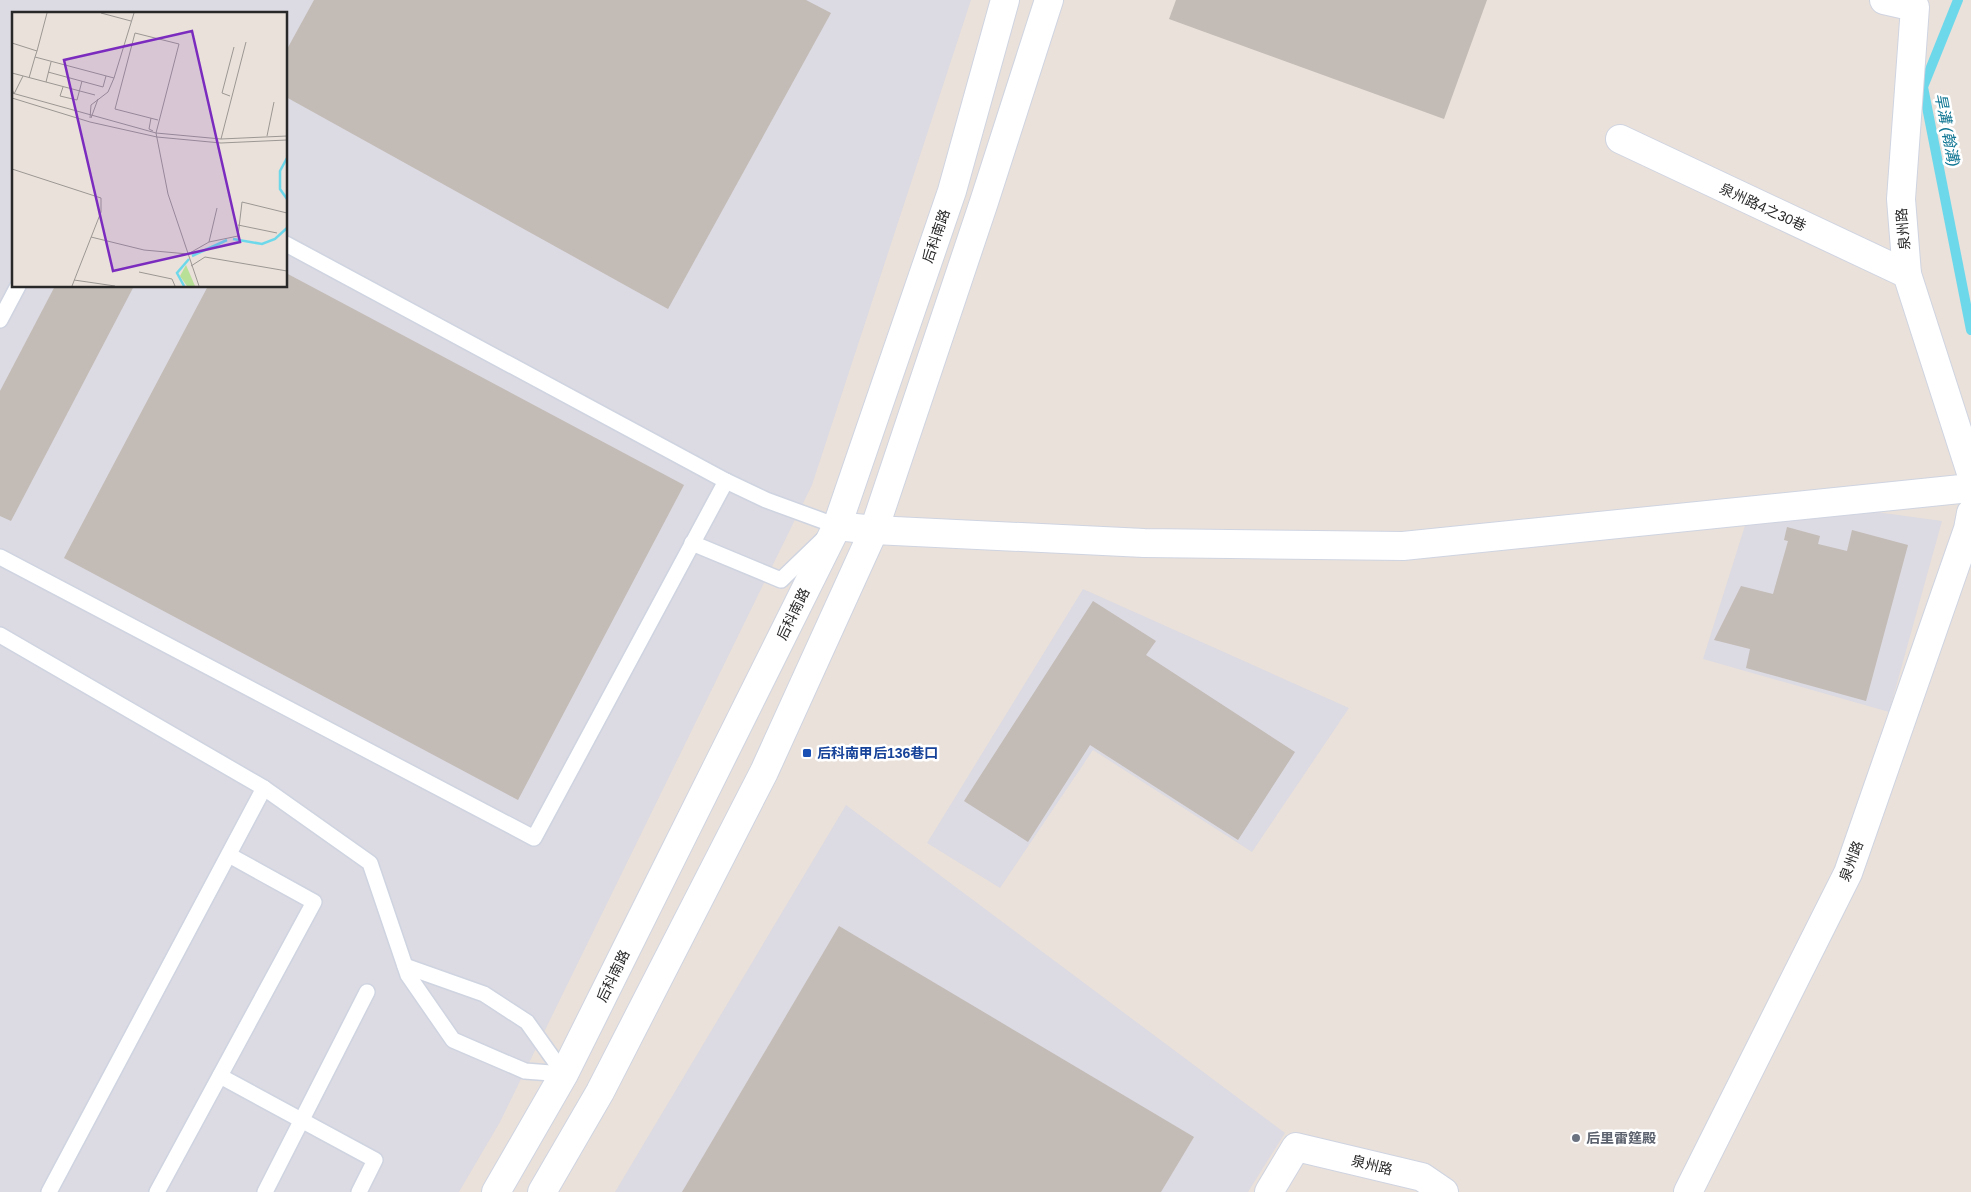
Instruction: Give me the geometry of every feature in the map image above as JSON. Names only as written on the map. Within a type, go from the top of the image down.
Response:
[{"type":"street","name":"后科南路","points":[[496,1192],[564,1074],[837,526],[952,191],[1005,0]]},
{"type":"street","points":[[542,1192],[600,1092],[764,772],[874,530],[984,202],[1049,0]]},
{"type":"street","name":"泉州路","points":[[1884,0],[1915,7],[1900,199],[1907,274],[1971,473]]},
{"type":"street","name":"泉州路4之30巷","points":[[1620,139],[1907,274]]},
{"type":"street","points":[[837,526],[874,530],[1144,543],[1403,546],[1971,488]]},
{"type":"street","name":"泉州路","points":[[1688,1192],[1848,872],[1968,529],[1971,513]]},
{"type":"street","points":[[564,1074],[600,1092]]},
{"type":"street","name":"泉州路","points":[[1269,1192],[1296,1147],[1422,1178],[1444,1192]]},
{"type":"lane","points":[[288,245],[726,481],[766,500],[837,526],[781,580],[692,543]]},
{"type":"lane","points":[[0,320],[17,288]]},
{"type":"lane","points":[[0,557],[534,838],[726,481]]},
{"type":"lane","points":[[0,635],[264,788],[370,863],[408,975],[453,1040],[525,1071],[564,1074]]},
{"type":"lane","points":[[49,1192],[264,788]]},
{"type":"lane","points":[[157,1192],[314,902],[229,855]]},
{"type":"lane","points":[[405,966],[484,994],[527,1022],[564,1074]]},
{"type":"lane","points":[[265,1192],[367,992]]},
{"type":"lane","points":[[220,1076],[375,1160],[359,1192]]},
{"type":"shaded area","points":[[0,0],[971,0],[812,485],[500,1122],[459,1192],[0,1192]]},
{"type":"shaded area","points":[[1847,508],[1942,521],[1889,712],[1703,659],[1747,519]]},
{"type":"shaded area","points":[[1083,589],[1349,708],[1252,852],[1093,750],[1000,888],[927,843]]},
{"type":"shaded area","points":[[846,805],[1285,1133],[1248,1192],[615,1192]]},
{"type":"building","points":[[314,0],[806,0],[831,13],[668,309],[288,98],[288,47]]},
{"type":"building","points":[[1176,0],[1487,0],[1444,119],[1169,19]]},
{"type":"building","points":[[288,274],[684,485],[518,800],[64,558],[207,288],[288,288]]},
{"type":"building","points":[[54,288],[133,288],[11,521],[0,516],[0,391]]},
{"type":"building","points":[[1787,527],[1820,536],[1818,544],[1847,551],[1852,530],[1908,545],[1866,701],[1746,668],[1750,649],[1714,640],[1741,586],[1773,594],[1788,541],[1784,540]]},
{"type":"building","points":[[1093,601],[1156,641],[1146,655],[1295,752],[1238,840],[1090,745],[1028,842],[964,801]]},
{"type":"building","points":[[839,926],[1194,1137],[1161,1192],[682,1192]]},
{"type":"waterway","name":"旱溝 (翰溝)","points":[[1958,0],[1923,87],[1971,330]]},
{"type":"place","name":"后科南甲后136巷口","points":[[807,753]]},
{"type":"place","name":"后里雷筳殿","points":[[1576,1138]]}]
